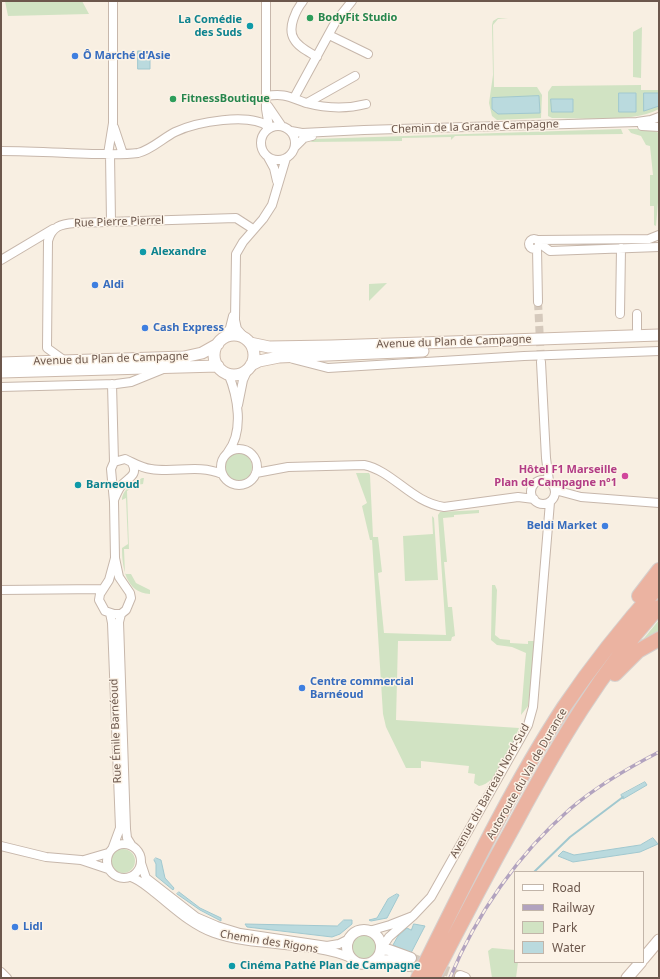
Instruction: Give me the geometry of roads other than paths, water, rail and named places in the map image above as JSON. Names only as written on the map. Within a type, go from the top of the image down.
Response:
[{"type":"highway","points":[[599,658],[608,637],[659,570]]},
{"type":"highway","name":"Autoroute du Val de Durance","points":[[418,978],[517,787],[564,708],[599,658],[659,586]]},
{"type":"highway","name":"Autoroute du Val de Durance","points":[[434,978],[480,887],[564,735],[621,651],[659,607]]},
{"type":"highway","points":[[564,735],[581,722],[624,664],[638,651],[659,639]]},
{"type":"main road","points":[[236,335],[247,341],[253,351],[249,367],[239,374],[228,373],[218,366],[215,358],[220,341],[236,335]]},
{"type":"main road","name":"Avenue du Plan de Campagne","points":[[247,341],[269,347],[659,335]]},
{"type":"main road","name":"Avenue du Plan de Campagne","points":[[1,363],[184,357],[202,353],[220,341]]},
{"type":"main road","name":"Avenue du Plan de Campagne","points":[[249,367],[265,359],[284,356],[659,343]]},
{"type":"main road","name":"Avenue du Plan de Campagne","points":[[1,372],[218,366]]},
{"type":"main road","points":[[644,958],[659,940]]},
{"type":"main road","points":[[628,978],[640,963]]},
{"type":"street","points":[[111,222],[110,154],[113,123],[113,1]]},
{"type":"street","points":[[266,1],[266,109],[269,127]]},
{"type":"street","points":[[303,1],[293,19],[292,34],[298,44],[316,57]]},
{"type":"street","points":[[294,98],[329,35],[352,1]]},
{"type":"street","points":[[329,35],[368,54]]},
{"type":"street","points":[[307,103],[355,76]]},
{"type":"street","points":[[266,97],[283,94],[307,103],[338,107],[366,104]]},
{"type":"street","points":[[250,120],[263,111],[266,97]]},
{"type":"street","points":[[266,97],[270,110],[281,125],[291,131],[295,142],[295,147],[290,156],[277,160],[268,157]]},
{"type":"street","name":"Chemin de la Grande Campagne","points":[[291,131],[302,133],[637,122],[659,117]]},
{"type":"street","points":[[250,120],[255,125],[261,137],[262,151],[268,157],[275,171],[277,186]]},
{"type":"street","points":[[1,151],[122,154],[144,151],[174,133],[189,127],[218,121],[250,120],[263,122],[269,127]]},
{"type":"street","points":[[113,123],[122,154]]},
{"type":"street","points":[[261,137],[269,127],[281,125]]},
{"type":"street","name":"Chemin de la Grande Campagne","points":[[295,147],[306,137],[341,134],[638,125],[659,126]]},
{"type":"street","points":[[247,341],[236,326],[234,307],[235,258],[240,246],[272,205],[286,158]]},
{"type":"street","name":"Rue Pierre Pierrel","points":[[1,260],[63,224],[236,218],[254,229]]},
{"type":"street","points":[[54,229],[48,241],[47,348],[65,361]]},
{"type":"street","points":[[536,247],[649,239],[659,235]]},
{"type":"street","points":[[536,247],[550,251],[659,247]]},
{"type":"street","points":[[536,247],[538,302]]},
{"type":"street","points":[[620,314],[621,248]]},
{"type":"street","points":[[220,341],[231,325],[234,307]]},
{"type":"street","points":[[637,314],[637,329]]},
{"type":"street","points":[[284,356],[328,368],[524,356],[659,351]]},
{"type":"street","points":[[541,362],[546,458],[549,481],[553,496]]},
{"type":"street","points":[[1,387],[112,384],[131,382],[169,367]]},
{"type":"street","points":[[237,409],[243,380],[249,367]]},
{"type":"street","points":[[114,462],[125,459],[132,463],[151,469],[200,468],[222,474],[229,483],[242,485],[251,481],[256,473],[256,463],[254,458],[246,450],[238,431],[237,409],[233,385],[228,373]]},
{"type":"street","points":[[112,384],[114,462],[111,473],[115,480],[125,482]]},
{"type":"street","points":[[200,468],[222,460],[233,446],[238,431]]},
{"type":"street","points":[[228,452],[240,449],[246,450]]},
{"type":"street","points":[[518,497],[532,489],[538,481],[544,472],[546,458]]},
{"type":"street","points":[[222,460],[222,474]]},
{"type":"street","points":[[132,463],[134,470],[133,476]]},
{"type":"street","points":[[256,463],[280,468]]},
{"type":"street","points":[[256,473],[280,468],[370,466],[428,504],[444,507],[518,497],[537,501],[553,496],[659,503]]},
{"type":"street","name":"Rue Émile Barnéoud","points":[[114,502],[117,494],[125,482],[133,476],[151,469]]},
{"type":"street","name":"Rue Émile Barnéoud","points":[[111,473],[114,502],[115,558],[119,577],[130,593],[130,602],[126,610],[121,614],[119,622],[126,829],[132,846]]},
{"type":"street","points":[[538,481],[549,481]]},
{"type":"street","name":"Avenue du Barreau Nord-Sud","points":[[532,489],[545,517],[546,535]]},
{"type":"street","name":"Avenue du Barreau Nord-Sud","points":[[382,949],[389,937],[413,916],[431,897],[528,725],[533,707],[546,535],[553,496]]},
{"type":"street","name":"Rue Émile Barnéoud","points":[[99,600],[115,558]]},
{"type":"street","points":[[1,590],[78,590],[104,588],[114,583],[124,586]]},
{"type":"street","points":[[78,590],[99,600],[102,607],[110,613],[121,614]]},
{"type":"street","name":"Rue Émile Barnéoud","points":[[110,613],[112,623],[120,828],[110,850]]},
{"type":"street","points":[[1,846],[46,857],[81,860],[108,869],[117,877],[124,878],[131,877],[136,873],[141,863],[140,854],[132,846],[122,844],[110,850],[81,860]]},
{"type":"street","points":[[108,869],[106,864],[110,850]]},
{"type":"street","name":"Chemin des Rigons","points":[[141,863],[146,878],[196,917],[217,926],[240,933],[327,946],[339,944],[349,939]]},
{"type":"street","name":"Chemin des Rigons","points":[[131,877],[142,882],[186,917],[211,932],[230,938],[336,953],[351,958]]},
{"type":"street","name":"Avenue du Barreau Nord-Sud","points":[[369,931],[413,916]]},
{"type":"street","points":[[374,962],[378,958],[382,949],[380,940],[369,931],[359,931],[349,939],[347,949],[351,958],[363,964],[390,960],[410,962],[389,950],[382,949]]},
{"type":"street","points":[[1,972],[7,978]]},
{"type":"water","points":[[138,51],[150,51],[150,69],[138,69]]},
{"type":"water","points":[[619,93],[636,93],[636,112],[619,112]]},
{"type":"water","points":[[644,93],[659,93],[659,106],[644,111]]},
{"type":"water","points":[[539,96],[540,113],[498,114],[492,109],[492,98]]},
{"type":"water","points":[[551,99],[573,99],[573,112],[552,112]]},
{"type":"water","points":[[645,782],[647,785],[623,799],[621,795]]},
{"type":"water","points":[[653,838],[658,844],[640,852],[573,862],[558,856],[563,851],[574,855],[640,845]]},
{"type":"water","points":[[156,858],[161,860],[165,878],[174,888],[173,890],[156,876],[156,864],[154,860]]},
{"type":"water","points":[[179,892],[200,908],[221,918],[221,921],[200,910],[177,894]]},
{"type":"water","points":[[397,894],[399,895],[387,918],[371,921],[369,920],[377,918],[388,899]]},
{"type":"water","points":[[344,920],[352,920],[352,924],[340,934],[332,937],[247,927],[245,924],[337,926]]},
{"type":"water","points":[[414,924],[425,926],[411,953],[393,945],[398,936],[407,928],[411,930]]},
{"type":"waterway","points":[[535,871],[570,837],[623,797]]},
{"type":"tunnel","points":[[538,302],[541,361]]},
{"type":"tunnel","points":[[411,958],[460,976]]},
{"type":"tunnel","points":[[408,966],[444,978]]},
{"type":"railway","points":[[450,978],[472,931],[500,887],[533,846],[570,809],[591,793],[624,771],[659,752]]},
{"type":"place","name":"BodyFit Studio","points":[[310,18]]},
{"type":"place","name":"La Comédie des Suds","points":[[250,26]]},
{"type":"place","name":"Ô Marché d'Asie","points":[[75,56]]},
{"type":"place","name":"FitnessBoutique","points":[[173,99]]},
{"type":"place","name":"Alexandre","points":[[143,252]]},
{"type":"place","name":"Aldi","points":[[95,285]]},
{"type":"place","name":"Cash Express","points":[[145,328]]},
{"type":"place","name":"Hôtel F1 Marseille Plan de Campagne n°1","points":[[625,476]]},
{"type":"place","name":"Barneoud","points":[[78,485]]},
{"type":"place","name":"Beldi Market","points":[[605,526]]},
{"type":"place","name":"Centre commercial Barnéoud","points":[[302,688]]},
{"type":"place","name":"Lidl","points":[[15,927]]},
{"type":"place","name":"Cinéma Pathé Plan de Campagne","points":[[232,966]]}]
